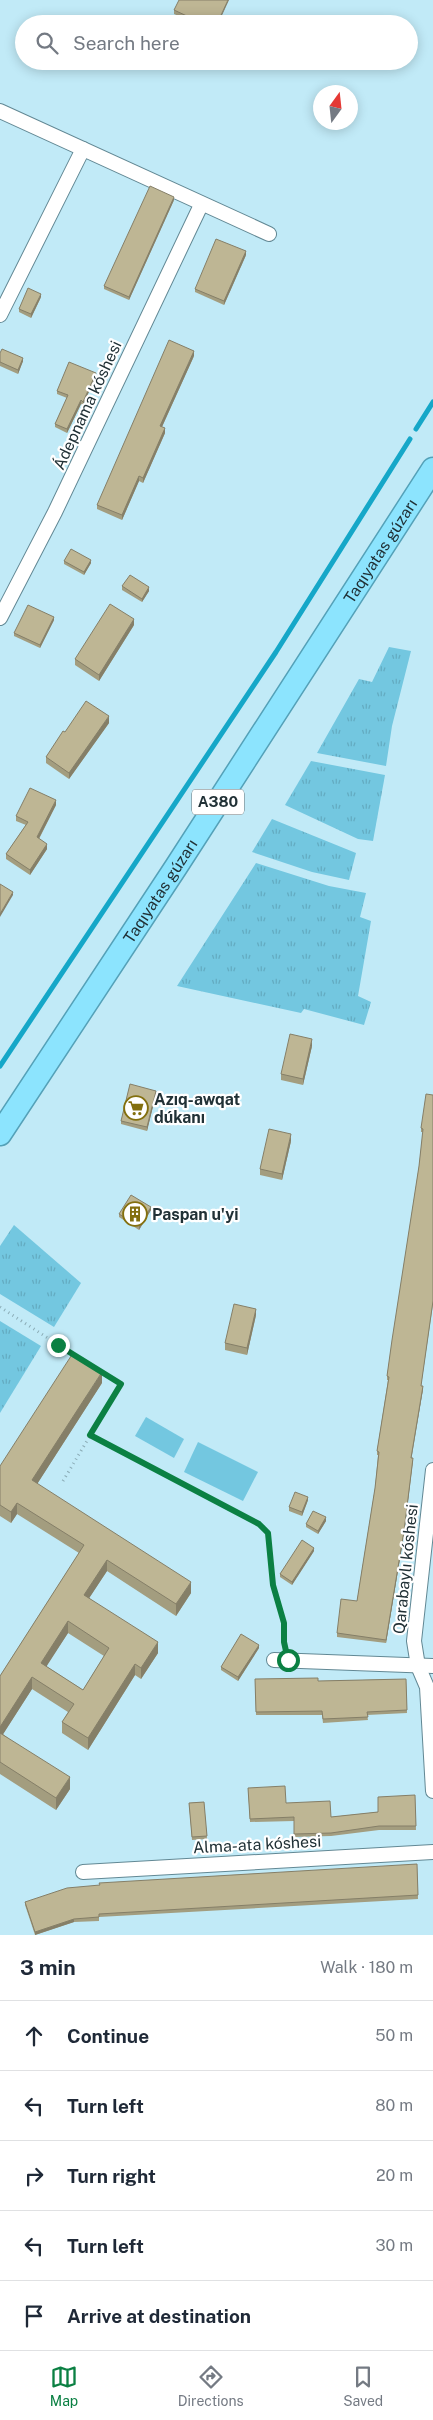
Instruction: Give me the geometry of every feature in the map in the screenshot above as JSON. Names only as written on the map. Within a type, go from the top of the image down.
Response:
[{"type":"highway","name":"Taqıyatas gúzarı","points":[[0,1134],[182,859],[433,470]]},
{"type":"street","points":[[0,112],[201,205],[269,234]]},
{"type":"street","points":[[0,314],[82,149]]},
{"type":"street","name":"Ádepnama kóshesi","points":[[0,618],[55,512],[201,205]]},
{"type":"street","name":"Qarabaylı kóshesi","points":[[433,1470],[414,1641],[418,1666],[426,1687],[433,1790]]},
{"type":"street","points":[[274,1660],[433,1666]]},
{"type":"street","name":"Alma-ata kóshesi","points":[[83,1872],[433,1852]]},
{"type":"path","points":[[0,1307],[82,1360]]},
{"type":"path","points":[[63,1481],[121,1384],[97,1369]]},
{"type":"path","points":[[90,1435],[259,1524],[268,1533],[273,1585],[284,1623],[284,1642],[288,1660]]},
{"type":"green space","points":[[389,647],[411,651],[392,726],[386,766],[317,753],[359,679],[372,682]]},
{"type":"green space","points":[[311,761],[385,775],[373,841],[358,839],[285,805]]},
{"type":"green space","points":[[272,819],[356,853],[349,880],[312,872],[252,852]]},
{"type":"green space","points":[[256,863],[329,886],[366,893],[360,917],[371,921],[358,996],[371,1002],[364,1025],[304,1009],[301,1013],[177,986]]},
{"type":"green space","points":[[14,1225],[81,1283],[54,1327],[0,1294],[0,1246]]},
{"type":"green space","points":[[0,1321],[41,1346],[0,1413]]},
{"type":"green space","points":[[146,1417],[184,1439],[174,1458],[135,1436]]},
{"type":"green space","points":[[198,1442],[258,1472],[243,1501],[184,1472]]},
{"type":"building","points":[[179,0],[228,0],[221,15],[185,15],[174,10]]},
{"type":"building","points":[[150,186],[174,197],[129,297],[104,286]]},
{"type":"building","points":[[216,239],[246,251],[224,301],[195,289]]},
{"type":"building","points":[[28,288],[41,294],[31,314],[19,309]]},
{"type":"building","points":[[169,340],[194,351],[160,426],[165,428],[143,478],[139,476],[122,515],[97,505]]},
{"type":"building","points":[[2,349],[23,358],[18,370],[0,362]]},
{"type":"building","points":[[69,362],[96,373],[83,402],[81,400],[67,429],[55,424],[68,395],[57,391]]},
{"type":"building","points":[[71,549],[91,560],[84,572],[64,561]]},
{"type":"building","points":[[130,575],[149,587],[142,599],[122,586]]},
{"type":"building","points":[[110,604],[134,619],[99,675],[75,659]]},
{"type":"building","points":[[28,605],[54,617],[40,645],[14,633]]},
{"type":"building","points":[[86,701],[109,716],[69,773],[46,757]]},
{"type":"building","points":[[30,788],[56,800],[37,837],[47,844],[30,870],[6,854],[28,822],[16,816]]},
{"type":"building","points":[[0,884],[13,892],[0,914]]},
{"type":"building","points":[[290,1034],[312,1039],[303,1079],[281,1074]]},
{"type":"building","points":[[130,1084],[156,1091],[147,1127],[121,1121]]},
{"type":"building","points":[[426,1094],[433,1095],[433,1301],[421,1386],[423,1386],[411,1458],[413,1458],[404,1531],[386,1640],[337,1633],[341,1599],[357,1601],[375,1488],[379,1452],[377,1451],[389,1377],[387,1376],[392,1340],[419,1166],[423,1129],[421,1128]]},
{"type":"building","points":[[269,1129],[291,1134],[282,1174],[260,1169]]},
{"type":"building","name":"Paspan u'yi","points":[[131,1195],[151,1207],[139,1226],[119,1214]]},
{"type":"building","points":[[234,1304],[256,1309],[247,1348],[225,1343]]},
{"type":"building","points":[[73,1353],[102,1372],[32,1480],[191,1582],[176,1604],[107,1560],[84,1595],[158,1642],[141,1668],[135,1664],[88,1738],[62,1722],[74,1704],[32,1677],[0,1727],[0,1676],[84,1545],[17,1503],[11,1512],[0,1505],[0,1466]],"holes":[[[68,1621],[109,1648],[83,1690],[41,1663]]]},
{"type":"building","points":[[295,1492],[308,1497],[302,1512],[289,1507]]},
{"type":"building","points":[[313,1511],[326,1517],[318,1531],[306,1524]]},
{"type":"building","points":[[302,1540],[314,1548],[292,1582],[280,1574]]},
{"type":"building","points":[[241,1634],[259,1645],[238,1677],[221,1667]]},
{"type":"building","points":[[318,1678],[318,1681],[406,1679],[407,1710],[367,1712],[368,1717],[323,1719],[322,1711],[256,1712],[255,1679]]},
{"type":"building","points":[[0,1733],[70,1777],[56,1798],[0,1762]]},
{"type":"building","points":[[285,1786],[286,1803],[330,1801],[331,1817],[378,1812],[378,1797],[415,1795],[416,1826],[379,1826],[331,1833],[294,1834],[294,1817],[250,1819],[248,1788]]},
{"type":"building","points":[[204,1802],[207,1836],[192,1837],[189,1803]]},
{"type":"building","points":[[417,1864],[418,1895],[99,1914],[99,1917],[74,1919],[35,1932],[25,1902],[67,1888],[100,1885],[99,1883]]},
{"type":"waterway","points":[[416,429],[433,402]]},
{"type":"waterway","points":[[0,1066],[276,652],[410,439]]},
{"type":"place","name":"Azıq-awqat dúkanı","points":[[136,1108]]},
{"type":"place","name":"Paspan u'yi","points":[[135,1214]]},
{"type":"route","points":[[58,1345],[121,1384],[90,1435],[259,1524],[268,1533],[273,1585],[284,1623],[284,1642],[288,1660]]}]
